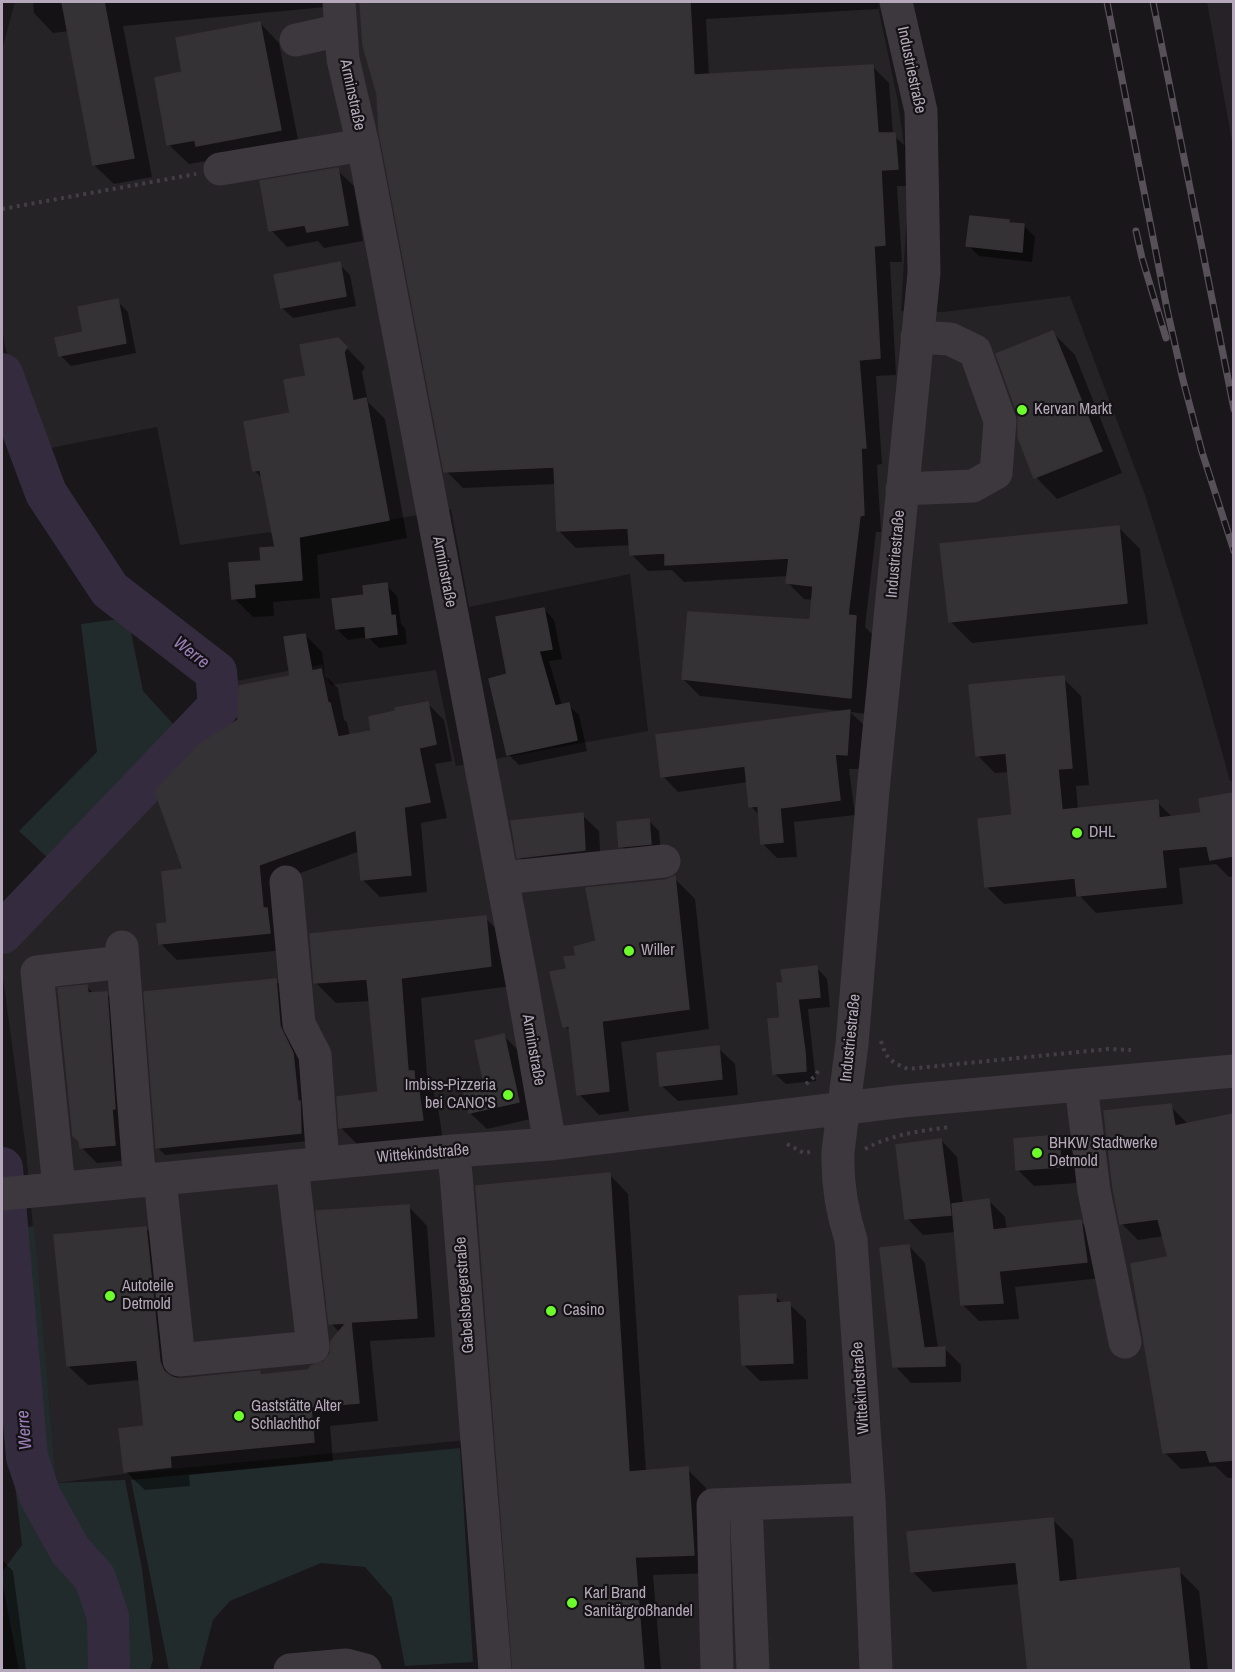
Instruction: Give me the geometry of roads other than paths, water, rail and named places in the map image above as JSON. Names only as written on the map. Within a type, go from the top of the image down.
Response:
[{"type":"street","name":"Industriestraße","points":[[843,1108],[852,1044],[863,899],[924,273],[921,111],[896,2]]},
{"type":"street","points":[[296,40],[340,16]]},
{"type":"street","name":"Arminstraße","points":[[340,16],[343,59],[363,145],[550,1143]]},
{"type":"street","points":[[220,169],[363,145]]},
{"type":"street","points":[[902,489],[973,486],[996,473],[1000,421],[975,351],[950,339],[917,337]]},
{"type":"street","points":[[502,878],[664,861]]},
{"type":"street","points":[[30,1191],[37,972],[123,955],[150,1180],[179,1360],[313,1347],[308,1165],[315,1055],[299,1024],[286,882]]},
{"type":"street","name":"Wittekindstraße","points":[[30,1191],[550,1143],[843,1108],[1233,1071]]},
{"type":"street","points":[[1081,1084],[1094,1191],[1125,1342]]},
{"type":"street","name":"Wittekindstraße","points":[[843,1108],[837,1165],[845,1222],[851,1239],[869,1499],[876,1671]]},
{"type":"street","name":"Gabelsbergerstraße","points":[[453,1151],[495,1671]]},
{"type":"street","points":[[717,1671],[713,1505],[869,1499]]},
{"type":"street","points":[[746,1504],[753,1671]]},
{"type":"street","points":[[290,1671],[346,1665],[365,1671]]},
{"type":"waterway","name":"Werre","points":[[2,374],[46,493],[110,590],[216,672],[219,706],[2,933]]},
{"type":"waterway","name":"Werre","points":[[2,1168],[27,1457],[40,1496],[70,1550],[95,1578],[108,1617],[109,1670]]},
{"type":"railway","points":[[1107,2],[1183,380],[1202,452],[1234,551]]},
{"type":"railway","points":[[1153,2],[1234,409]]},
{"type":"railway","points":[[1136,231],[1166,338]]},
{"type":"place","name":"Kervan Markt","points":[[1022,410]]},
{"type":"place","name":"DHL","points":[[1077,833]]},
{"type":"place","name":"Willer","points":[[629,951]]},
{"type":"place","name":"Imbiss-Pizzeria bei CANO'S","points":[[508,1095]]},
{"type":"place","name":"BHKW Stadtwerke Detmold","points":[[1037,1153]]},
{"type":"place","name":"Autoteile Detmold","points":[[110,1296]]},
{"type":"place","name":"Casino","points":[[551,1311]]},
{"type":"place","name":"Gaststätte Alter Schlachthof","points":[[239,1416]]},
{"type":"place","name":"Karl Brand Sanitärgroßhandel","points":[[572,1603]]}]
